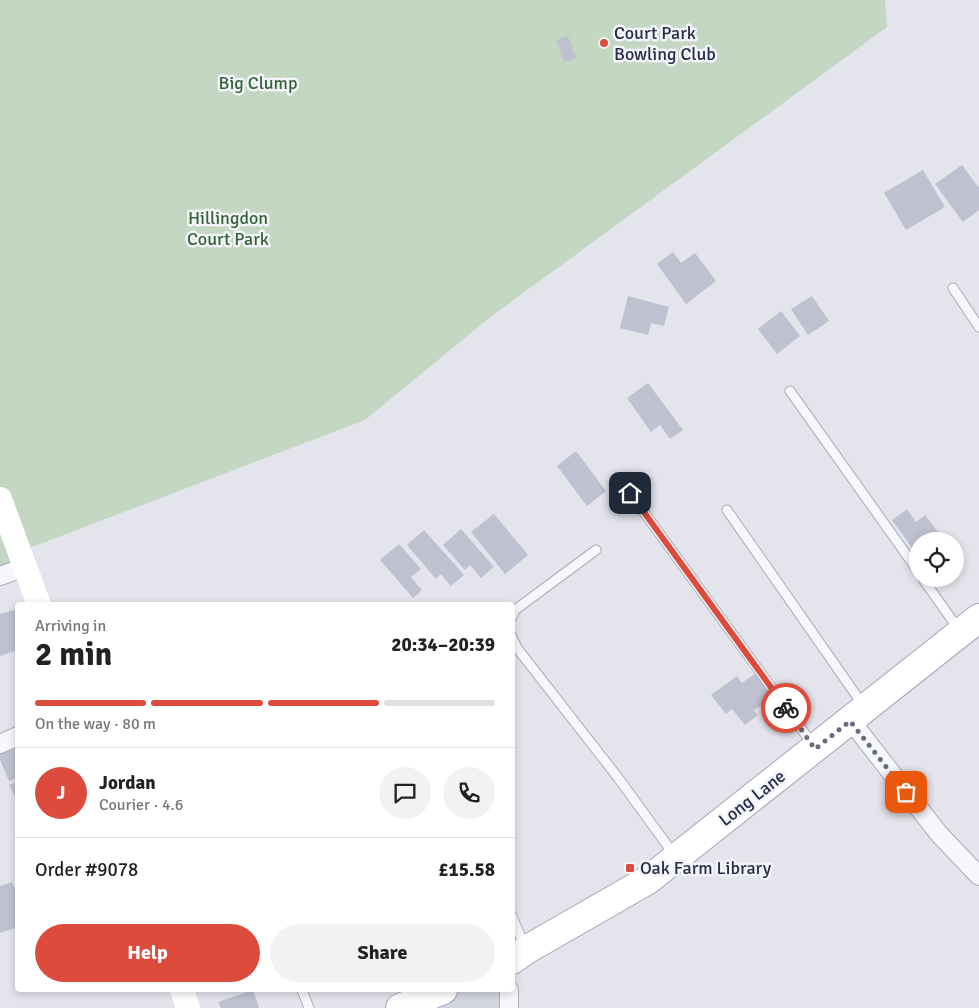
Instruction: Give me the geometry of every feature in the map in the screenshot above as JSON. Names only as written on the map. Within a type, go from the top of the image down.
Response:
[{"type":"main road","name":"Long Lane","points":[[519,955],[648,880],[970,625]]},
{"type":"main road","points":[[400,1008],[437,992]]},
{"type":"street","points":[[0,500],[38,602]]},
{"type":"street","points":[[0,576],[25,567]]},
{"type":"street","points":[[858,715],[939,834],[979,876]]},
{"type":"street","points":[[0,744],[15,737]]},
{"type":"street","points":[[183,992],[188,1008]]},
{"type":"street","points":[[509,992],[509,1008]]},
{"type":"lane","points":[[953,288],[979,327]]},
{"type":"lane","points":[[790,391],[909,558]]},
{"type":"lane","points":[[630,493],[815,749]]},
{"type":"lane","points":[[727,510],[858,715]]},
{"type":"lane","points":[[515,610],[596,550]]},
{"type":"lane","points":[[931,587],[970,625]]},
{"type":"lane","points":[[515,644],[676,858]]},
{"type":"lane","points":[[515,933],[519,955]]},
{"type":"lane","points":[[303,992],[309,1008]]},
{"type":"shaded area","points":[[452,992],[509,992],[510,1008],[421,1008]]},
{"type":"green space","name":"Hillingdon Court Park","points":[[0,0],[885,0],[887,27],[489,318],[365,420],[19,552],[25,567],[0,576]]},
{"type":"building","points":[[568,36],[576,58],[564,62],[556,40]]},
{"type":"building","points":[[962,165],[979,186],[979,210],[963,222],[935,184]]},
{"type":"building","points":[[923,170],[945,207],[906,230],[884,193]]},
{"type":"building","points":[[673,252],[681,263],[695,253],[716,281],[686,304],[657,264]]},
{"type":"building","points":[[628,296],[669,307],[664,326],[651,323],[648,335],[620,328]]},
{"type":"building","points":[[812,296],[829,321],[808,335],[791,309]]},
{"type":"building","points":[[781,311],[800,336],[777,354],[758,329]]},
{"type":"building","points":[[648,383],[683,430],[670,439],[660,425],[651,432],[627,398]]},
{"type":"building","points":[[576,451],[606,491],[587,506],[557,466]]},
{"type":"building","points":[[907,509],[916,522],[925,515],[938,532],[909,532],[909,544],[892,520]]},
{"type":"building","points":[[494,514],[528,555],[505,574],[471,532]]},
{"type":"building","points":[[461,529],[494,567],[481,578],[470,565],[465,570],[443,545]]},
{"type":"building","points":[[424,530],[464,575],[451,586],[441,574],[436,579],[407,545]]},
{"type":"building","points":[[399,544],[421,569],[411,577],[422,590],[413,598],[380,560]]},
{"type":"building","points":[[15,610],[15,651],[0,656],[0,614]]},
{"type":"building","points":[[757,672],[772,691],[762,699],[765,703],[754,710],[758,715],[745,725],[732,709],[726,714],[711,695],[737,676],[742,683]]},
{"type":"building","points":[[15,746],[15,779],[9,781],[0,760],[0,752]]},
{"type":"building","points":[[15,782],[15,796],[9,785]]},
{"type":"building","points":[[12,882],[15,890],[15,928],[0,933],[0,886]]},
{"type":"building","points":[[247,992],[254,992],[259,1008],[221,1008],[218,1002]]},
{"type":"way so far","points":[[786,708],[815,749],[850,721],[906,792]]},
{"type":"place","name":"Court Park Bowling Club","points":[[604,43]]},
{"type":"place","name":"Oak Farm Library","points":[[630,868]]},
{"type":"route","points":[[630,493],[786,708]]},
{"type":"park label","name":"Big Clump","points":[[258,83]]}]
